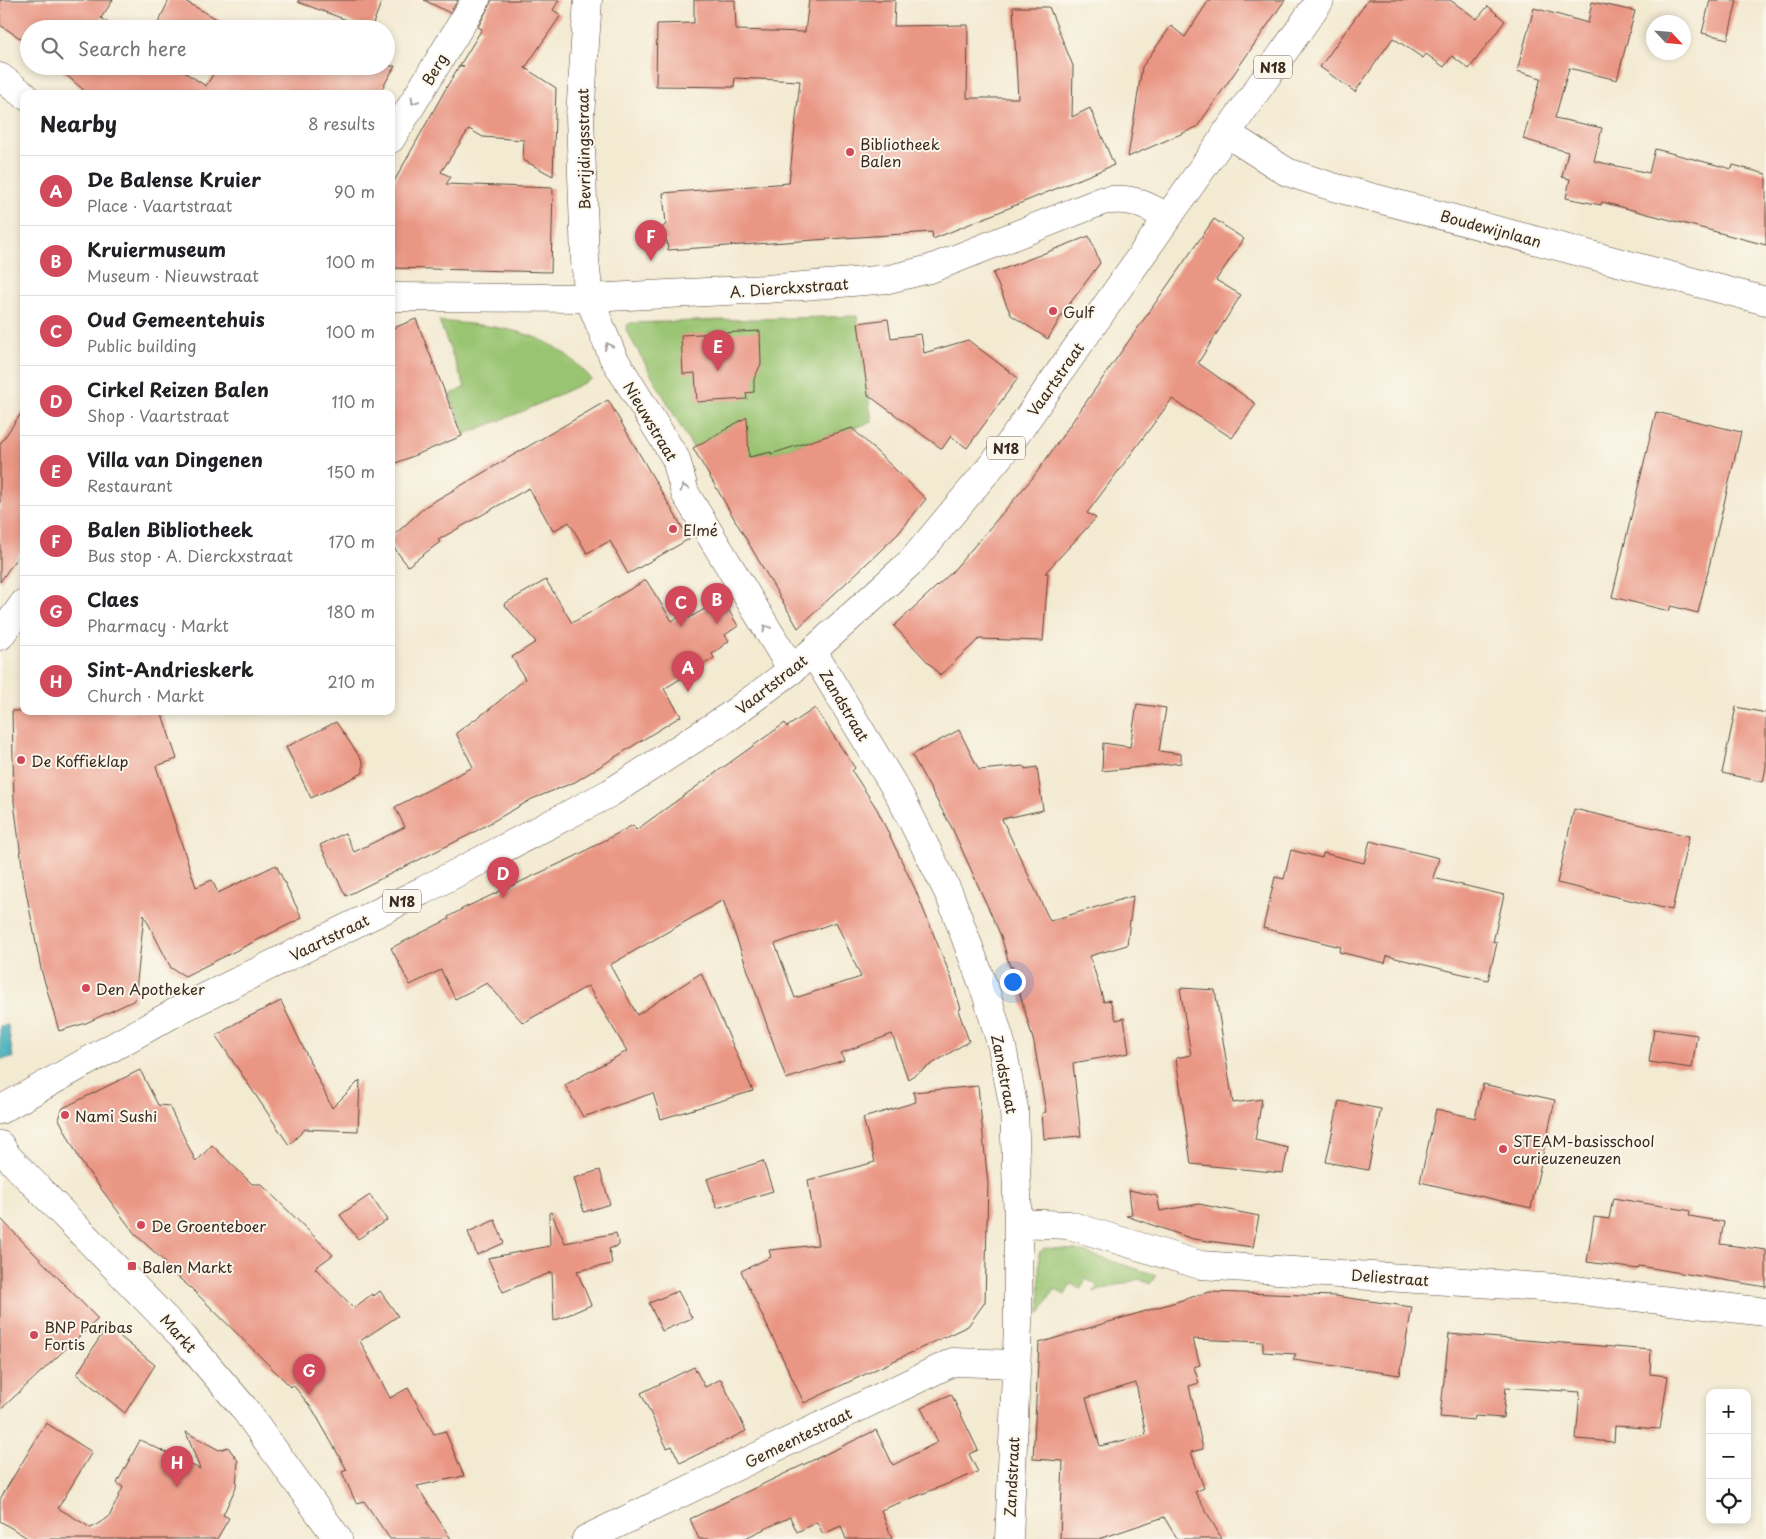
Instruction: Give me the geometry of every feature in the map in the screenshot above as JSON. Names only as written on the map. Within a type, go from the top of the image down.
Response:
[{"type":"street","name":"Berg","points":[[395,132],[476,0]]},
{"type":"street","name":"Bevrijdingsstraat","points":[[588,0],[580,116],[585,260],[589,298]]},
{"type":"street","name":"Vaartstraat","points":[[0,1110],[183,1008],[422,891],[610,793],[728,717],[792,670],[913,560],[967,498],[1008,446],[1320,0]]},
{"type":"street","points":[[0,78],[20,92]]},
{"type":"street","name":"Boudewijnlaan","points":[[1226,134],[1287,172],[1332,187],[1766,301]]},
{"type":"street","name":"A. Dierckxstraat","points":[[395,297],[589,298],[766,289],[889,279],[930,269],[1102,200],[1125,198],[1140,202],[1168,217]]},
{"type":"street","name":"Nieuwstraat","points":[[589,298],[613,357],[676,459],[685,493],[792,670]]},
{"type":"street","points":[[0,636],[20,608]]},
{"type":"street","name":"Zandstraat","points":[[813,652],[904,804],[950,896],[987,996],[1002,1047],[1014,1108],[1018,1223],[1017,1364],[1009,1539]]},
{"type":"street","name":"Markt","points":[[0,1145],[8,1157],[184,1338],[243,1407],[338,1539]]},
{"type":"street","name":"Deliestraat","points":[[1018,1223],[1068,1225],[1200,1265],[1557,1288],[1766,1312]]},
{"type":"street","name":"Gemeentestraat","points":[[586,1539],[953,1362],[1017,1364]]},
{"type":"green space","points":[[857,316],[872,422],[771,454],[770,452],[745,457],[728,428],[693,448],[626,330],[627,325],[631,323]]},
{"type":"green space","points":[[439,321],[502,328],[532,336],[560,350],[592,379],[526,410],[465,434],[450,395],[465,387]]},
{"type":"green space","points":[[1044,1248],[1077,1250],[1156,1275],[1150,1284],[1139,1279],[1094,1292],[1097,1285],[1086,1279],[1081,1289],[1071,1284],[1065,1295],[1054,1289],[1040,1314],[1039,1253]]},
{"type":"water","points":[[8,1025],[13,1058],[0,1059],[0,1026]]},
{"type":"building","points":[[0,0],[113,0],[101,18],[104,20],[20,20],[20,38],[0,25]]},
{"type":"building","points":[[169,0],[183,0],[219,20],[159,20]]},
{"type":"building","points":[[298,0],[382,0],[374,20],[347,20],[298,2]]},
{"type":"building","points":[[424,0],[458,0],[450,13]]},
{"type":"building","points":[[492,0],[559,0],[553,10],[561,15],[525,68],[556,88],[553,176],[523,160],[524,140],[483,137],[469,129],[441,172],[451,177],[446,184],[553,188],[551,272],[395,268],[395,180],[459,66],[464,66],[460,65],[482,29],[478,27]]},
{"type":"building","points":[[694,0],[735,0],[736,30],[805,32],[809,0],[895,0],[894,26],[968,25],[967,98],[1018,98],[1013,7],[1049,7],[1073,66],[1072,117],[1090,108],[1114,165],[933,239],[932,232],[668,250],[667,241],[657,233],[666,224],[663,193],[789,183],[800,81],[735,78],[734,87],[656,86],[657,24],[694,23]]},
{"type":"building","points":[[1209,0],[1285,0],[1197,127],[1128,157],[1142,67],[1171,26],[1185,37]]},
{"type":"building","points":[[1368,0],[1450,0],[1477,19],[1488,6],[1505,21],[1469,69],[1452,56],[1444,67],[1426,54],[1423,58],[1393,38],[1355,92],[1320,67]]},
{"type":"building","points":[[1710,0],[1737,0],[1728,39],[1702,33]]},
{"type":"building","points":[[1592,2],[1635,11],[1617,80],[1569,68],[1555,118],[1602,128],[1594,161],[1649,173],[1655,149],[1732,169],[1733,165],[1766,174],[1766,245],[1602,202],[1601,205],[1566,198],[1570,179],[1562,177],[1568,152],[1523,139],[1541,78],[1517,71],[1534,8],[1588,23]]},
{"type":"building","points":[[66,75],[189,75],[206,86],[213,75],[390,75],[381,90],[83,90]]},
{"type":"building","points":[[1214,219],[1244,239],[1216,280],[1241,295],[1198,363],[1256,404],[1232,438],[1172,399],[1087,513],[1096,518],[1045,573],[1048,573],[1043,641],[979,639],[940,675],[894,626],[952,572],[1035,475]]},
{"type":"building","points":[[1089,236],[1100,263],[1065,310],[1048,339],[1011,315],[993,273]]},
{"type":"building","points":[[416,319],[462,436],[395,463],[395,327]]},
{"type":"building","points":[[888,319],[891,338],[921,334],[924,353],[968,340],[1018,378],[967,448],[951,436],[942,449],[868,395],[858,323]]},
{"type":"building","points":[[760,331],[761,364],[754,379],[754,392],[746,393],[747,399],[697,402],[695,373],[683,374],[681,335]]},
{"type":"building","points":[[608,400],[689,539],[628,574],[610,541],[587,553],[569,522],[553,531],[529,488],[438,540],[440,542],[408,566],[395,549],[395,534],[426,506]]},
{"type":"building","points":[[1656,412],[1741,432],[1698,613],[1671,606],[1669,611],[1612,597]]},
{"type":"building","points":[[20,415],[20,553],[0,582],[0,444]]},
{"type":"building","points":[[747,417],[749,457],[771,452],[771,454],[852,428],[926,499],[898,534],[798,628],[693,448]]},
{"type":"building","points":[[546,580],[572,623],[646,580],[672,621],[686,613],[689,618],[722,599],[738,626],[725,635],[729,641],[712,654],[714,658],[664,689],[681,716],[575,782],[532,799],[469,835],[346,896],[320,845],[345,833],[354,852],[405,827],[395,807],[473,767],[456,733],[491,708],[525,679],[512,657],[536,642],[504,604]]},
{"type":"building","points":[[1137,704],[1166,708],[1159,751],[1181,754],[1181,763],[1102,771],[1103,743],[1130,747]]},
{"type":"building","points":[[1736,707],[1766,713],[1766,767],[1763,782],[1722,773]]},
{"type":"building","points":[[815,708],[855,768],[852,771],[877,809],[915,889],[951,977],[961,1009],[958,1010],[969,1041],[908,1079],[892,1034],[841,1053],[844,1060],[786,1079],[723,900],[610,965],[637,1015],[701,973],[753,1091],[661,1119],[653,1093],[583,1117],[565,1085],[627,1051],[588,986],[523,1023],[487,983],[455,999],[441,970],[410,985],[391,948],[449,919],[448,917],[464,908],[574,857],[633,825],[636,830],[785,723],[787,727]],"holes":[[[836,922],[861,977],[795,998],[775,944]]]},
{"type":"building","points":[[12,711],[20,711],[20,715],[162,715],[177,759],[156,766],[196,887],[212,880],[218,893],[276,865],[302,918],[185,976],[171,968],[144,915],[135,1000],[86,1023],[59,1031],[41,969],[24,881],[14,802]]},
{"type":"building","points":[[336,722],[363,762],[363,773],[311,798],[286,747]]},
{"type":"building","points":[[959,730],[979,770],[1024,766],[1025,769],[1037,767],[1043,810],[1002,819],[1050,921],[1133,896],[1127,945],[1090,956],[1104,1002],[1110,1000],[1116,1020],[1124,1018],[1129,1053],[1073,1063],[1081,1136],[1044,1139],[1042,1113],[1046,1112],[1034,1043],[1012,966],[1010,967],[1001,936],[953,830],[912,755]]},
{"type":"building","points":[[1574,809],[1689,836],[1672,910],[1557,883]]},
{"type":"building","points":[[1370,841],[1439,858],[1433,878],[1504,895],[1493,942],[1497,943],[1488,980],[1387,956],[1385,963],[1339,952],[1341,947],[1263,928],[1275,877],[1284,879],[1291,850],[1322,858],[1323,853],[1364,863]]},
{"type":"building","points":[[1180,988],[1215,990],[1233,1103],[1262,1099],[1255,1140],[1288,1148],[1283,1173],[1191,1164],[1176,1058],[1191,1055]]},
{"type":"building","points":[[281,1001],[332,1108],[360,1080],[358,1131],[305,1129],[289,1145],[216,1036],[236,1023]]},
{"type":"building","points":[[1654,1029],[1697,1035],[1692,1068],[1649,1062]]},
{"type":"building","points":[[140,1070],[158,1105],[169,1106],[196,1162],[212,1145],[252,1184],[261,1184],[333,1255],[315,1268],[354,1308],[372,1294],[374,1296],[380,1291],[398,1316],[360,1341],[390,1398],[408,1388],[434,1434],[445,1431],[464,1476],[417,1486],[451,1539],[390,1539],[364,1501],[356,1503],[342,1472],[347,1470],[313,1410],[293,1385],[291,1387],[191,1288],[162,1264],[165,1262],[135,1234],[81,1162],[59,1119],[63,1108]]},
{"type":"building","points":[[1483,1084],[1555,1100],[1531,1208],[1420,1182],[1436,1109],[1475,1118]]},
{"type":"building","points":[[978,1086],[988,1184],[985,1302],[968,1326],[804,1403],[741,1271],[771,1257],[769,1250],[818,1245],[808,1180],[875,1162],[863,1118],[916,1102],[913,1092]]},
{"type":"building","points":[[1339,1101],[1381,1109],[1368,1170],[1326,1162]]},
{"type":"building","points":[[763,1161],[773,1191],[717,1208],[707,1179]]},
{"type":"building","points":[[600,1170],[610,1204],[584,1212],[574,1178]]},
{"type":"building","points":[[1129,1190],[1157,1196],[1160,1211],[1199,1204],[1259,1216],[1253,1247],[1193,1239],[1126,1216],[1132,1215]]},
{"type":"building","points":[[370,1195],[387,1220],[358,1239],[340,1215]]},
{"type":"building","points":[[1613,1198],[1686,1210],[1690,1211],[1689,1216],[1724,1222],[1720,1244],[1766,1250],[1766,1287],[1639,1266],[1638,1269],[1587,1262],[1594,1217],[1609,1219]]},
{"type":"building","points":[[551,1212],[565,1243],[616,1233],[619,1245],[609,1249],[612,1264],[577,1271],[591,1305],[554,1321],[552,1272],[503,1292],[488,1258],[550,1246],[549,1213]]},
{"type":"building","points":[[0,1218],[98,1319],[0,1410]]},
{"type":"building","points":[[495,1220],[504,1243],[477,1255],[468,1232]]},
{"type":"building","points":[[678,1291],[692,1318],[662,1331],[649,1303]]},
{"type":"building","points":[[1209,1292],[1335,1296],[1412,1307],[1400,1375],[1293,1360],[1296,1354],[1263,1352],[1263,1342],[1193,1339],[1200,1365],[1194,1367],[1199,1383],[1189,1386],[1203,1449],[1191,1452],[1204,1488],[1195,1492],[1222,1539],[1177,1539],[1164,1517],[1099,1539],[1060,1539],[1063,1461],[1033,1459],[1039,1343]],"holes":[[[1136,1383],[1146,1435],[1100,1446],[1086,1398]]]},
{"type":"building","points":[[107,1326],[155,1365],[125,1413],[77,1374]]},
{"type":"building","points":[[1449,1334],[1651,1350],[1650,1374],[1668,1376],[1660,1429],[1615,1426],[1614,1442],[1576,1439],[1580,1392],[1506,1387],[1503,1418],[1475,1416],[1474,1420],[1440,1417]]},
{"type":"building","points":[[694,1367],[705,1387],[721,1379],[746,1431],[680,1463],[672,1446],[667,1448],[641,1393]]},
{"type":"building","points":[[951,1394],[978,1450],[969,1454],[978,1472],[881,1510],[892,1539],[846,1539],[841,1526],[823,1534],[817,1522],[797,1532],[790,1517],[743,1539],[699,1539],[690,1519],[876,1430],[893,1465],[938,1442],[921,1408]]},
{"type":"building","points":[[46,1423],[92,1452],[58,1508],[91,1528],[109,1517],[123,1487],[117,1483],[140,1440],[200,1469],[186,1432],[219,1450],[228,1447],[238,1461],[236,1487],[223,1515],[229,1518],[217,1539],[29,1539],[0,1521],[0,1499]]},
{"type":"place","name":"Bibliotheek Balen","points":[[850,152]]},
{"type":"place","name":"Balen Bibliotheek","points":[[651,261]]},
{"type":"place","name":"Gulf","points":[[1053,311]]},
{"type":"place","name":"Villa van Dingenen","points":[[718,371]]},
{"type":"place","name":"Elmé","points":[[673,529]]},
{"type":"place","name":"Kruiermuseum","points":[[717,624]]},
{"type":"place","name":"Oud Gemeentehuis","points":[[681,627]]},
{"type":"place","name":"De Balense Kruier","points":[[688,692]]},
{"type":"place","name":"De Koffieklap","points":[[21,760]]},
{"type":"place","name":"Cirkel Reizen Balen","points":[[503,898]]},
{"type":"place","name":"Den Apotheker","points":[[86,988]]},
{"type":"place","name":"Nami Sushi","points":[[65,1115]]},
{"type":"place","name":"STEAM-basisschool curieuzeneuzen","points":[[1503,1149]]},
{"type":"place","name":"De Groenteboer","points":[[141,1225]]},
{"type":"place","name":"Balen Markt","points":[[132,1266]]},
{"type":"place","name":"BNP Paribas Fortis","points":[[34,1335]]},
{"type":"place","name":"Claes","points":[[309,1395]]},
{"type":"place","name":"Sint-Andrieskerk","points":[[177,1487]]}]
